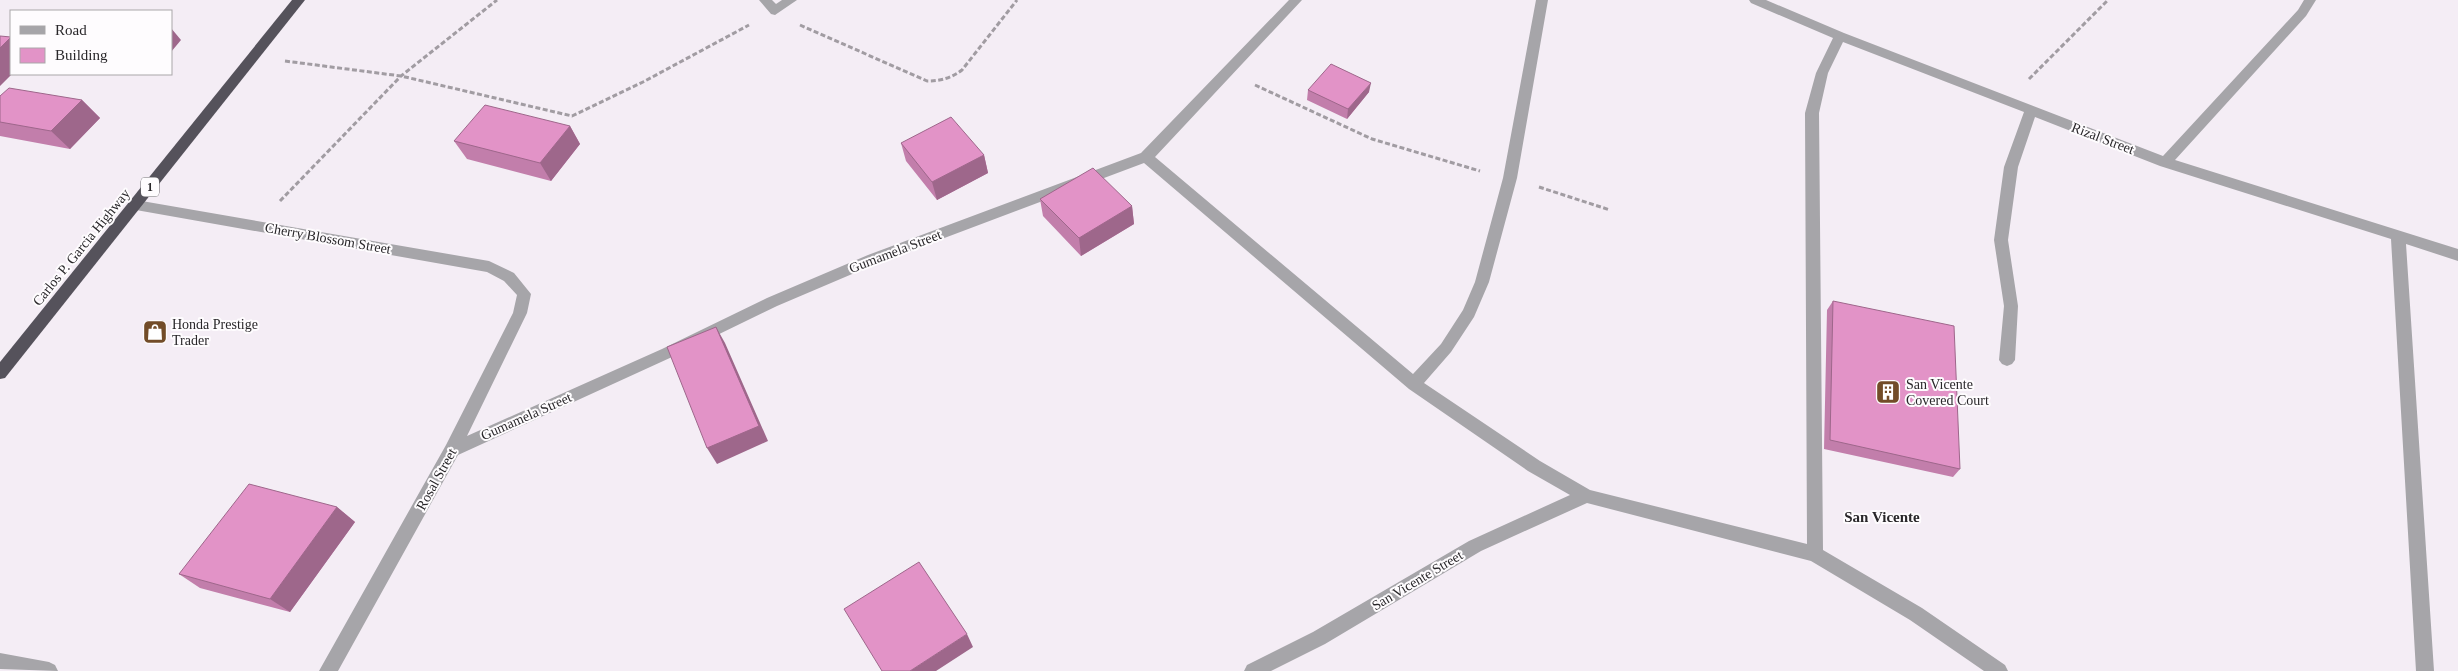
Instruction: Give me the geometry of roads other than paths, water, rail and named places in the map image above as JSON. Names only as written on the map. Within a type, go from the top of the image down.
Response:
[{"type":"highway","name":"Carlos P. Garcia Highway","points":[[0,373],[299,0]]},
{"type":"street","points":[[765,0],[775,11],[791,0]]},
{"type":"street","name":"Gumamela Street","points":[[452,450],[772,302],[873,259],[1146,157],[1296,0]]},
{"type":"street","points":[[1414,384],[1446,348],[1469,313],[1482,282],[1510,178],[1542,0]]},
{"type":"street","name":"Rizal Street","points":[[1756,0],[1840,36],[2165,162],[2458,255]]},
{"type":"street","points":[[2165,162],[2302,13],[2310,0]]},
{"type":"street","points":[[1815,554],[1812,113],[1822,73],[1840,36]]},
{"type":"street","points":[[2007,360],[2011,306],[2001,240],[2011,167],[2031,111]]},
{"type":"street","points":[[1146,157],[1414,384],[1534,466],[1586,496],[1815,554],[1916,614],[1999,671]]},
{"type":"street","name":"Cherry Blossom Street","points":[[136,205],[489,267],[503,272],[517,282]]},
{"type":"street","points":[[2398,236],[2425,671]]},
{"type":"street","name":"Rosal Street","points":[[328,671],[452,450],[520,313],[524,294],[517,282]]},
{"type":"street","name":"San Vicente Street","points":[[1253,671],[1319,638],[1475,546],[1586,496]]},
{"type":"street","points":[[0,661],[49,671]]},
{"type":"place","name":"Honda Prestige Trader","points":[[155,332]]},
{"type":"place","name":"San Vicente Covered Court","points":[[1888,392]]},
{"type":"district","name":"San Vicente","points":[[1882,517]]}]
